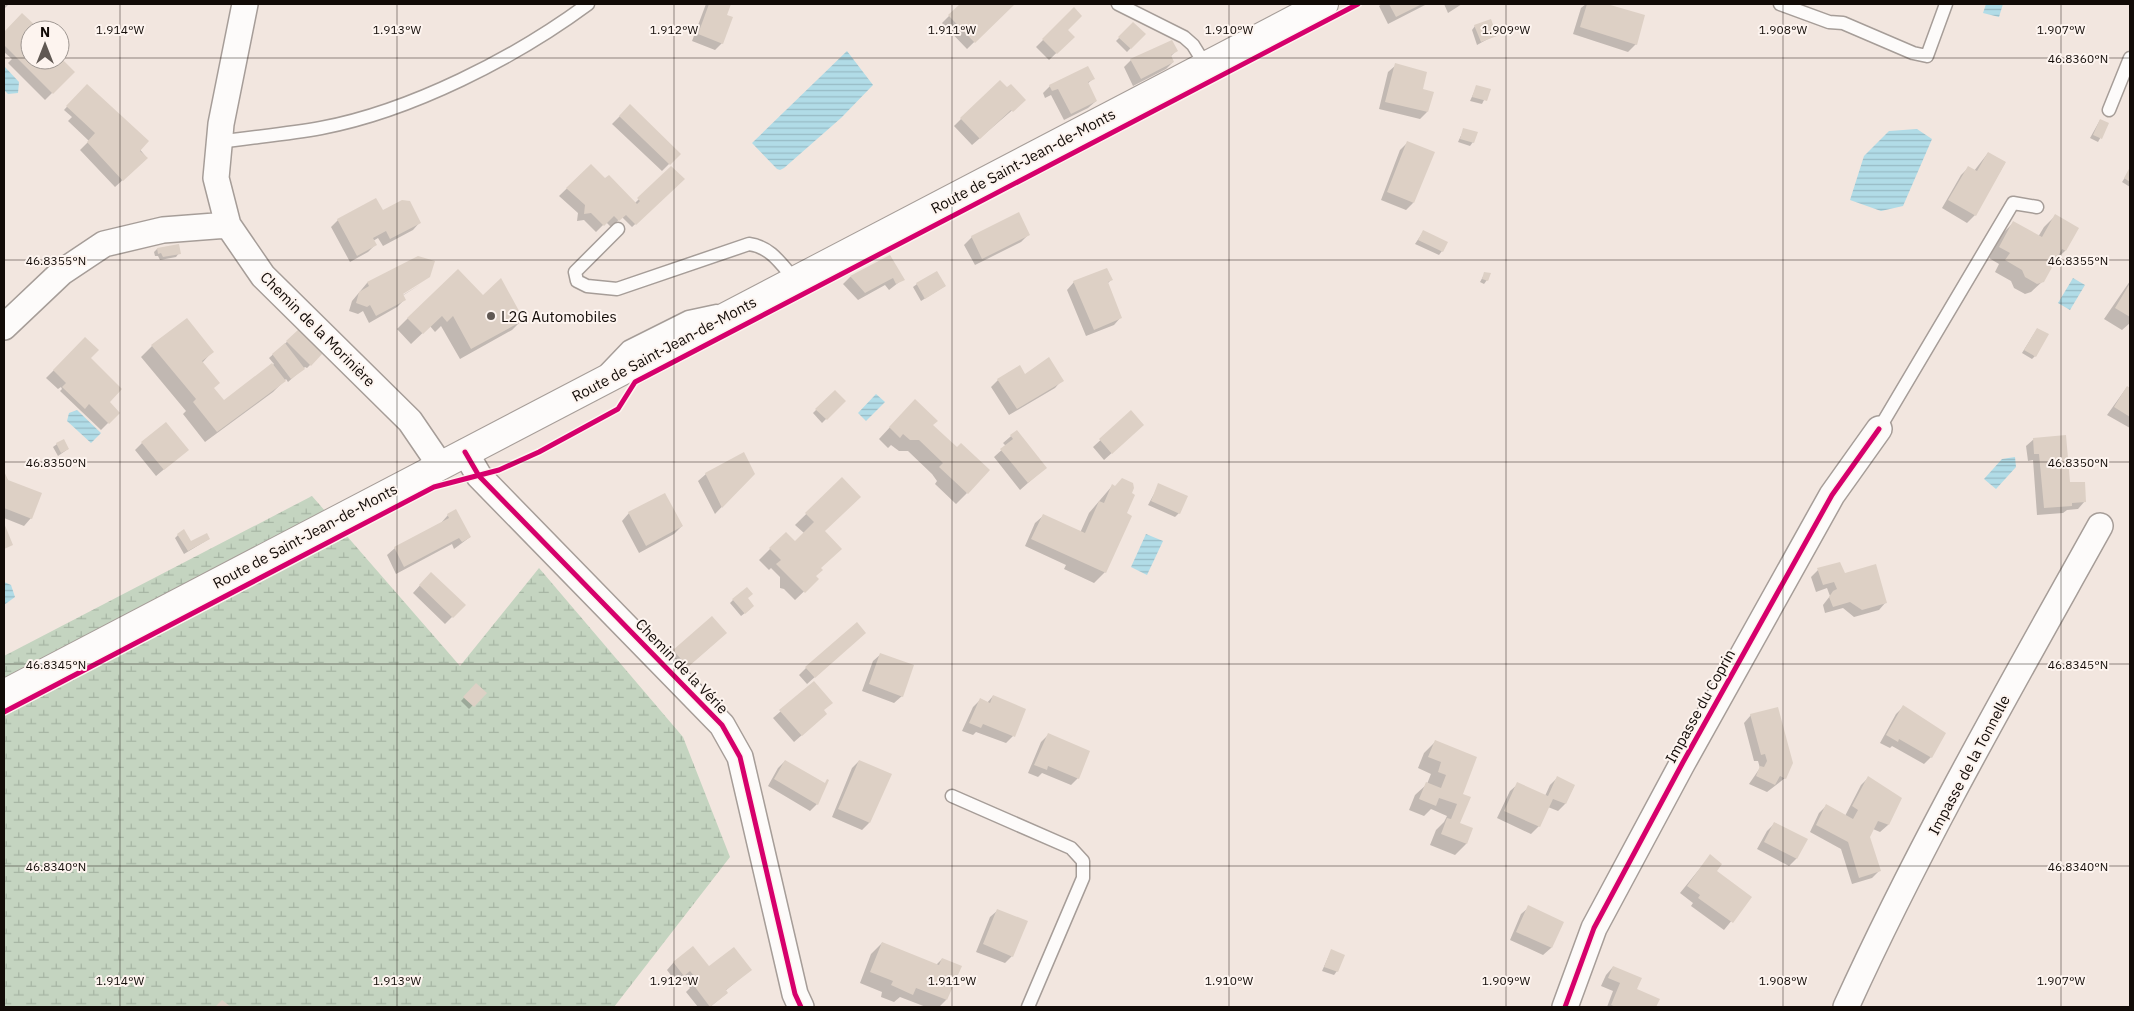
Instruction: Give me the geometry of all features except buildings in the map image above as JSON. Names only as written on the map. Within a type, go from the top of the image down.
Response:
[{"type":"main road","name":"Route de Saint-Jean-de-Monts","points":[[4,694],[1324,4]]},
{"type":"street","name":"Chemin de la Morinière","points":[[246,4],[219,142],[216,178],[228,225],[263,276],[410,421],[440,465]]},
{"type":"street","points":[[4,327],[62,272],[104,244],[162,230],[228,225]]},
{"type":"street","name":"Impasse du Coprin","points":[[1565,1007],[1594,928],[1682,764],[1832,494],[1879,429]]},
{"type":"street","name":"Chemin de la Vérie","points":[[465,452],[479,476],[722,725],[740,757],[795,994],[801,1007]]},
{"type":"street","name":"Impasse de la Tonnelle","points":[[1846,1007],[1868,958],[1965,770],[2100,526]]},
{"type":"lane","points":[[219,142],[322,128],[372,115],[441,88],[505,58],[561,24],[588,4]]},
{"type":"lane","points":[[1118,4],[1184,37],[1193,45],[1206,66]]},
{"type":"lane","points":[[1780,4],[1829,22],[1843,23],[1913,53],[1927,56],[1946,4]]},
{"type":"lane","points":[[2109,110],[2130,58]]},
{"type":"lane","points":[[1879,429],[2013,203],[2037,206]]},
{"type":"lane","points":[[618,229],[575,272],[577,281],[587,286],[617,288],[749,244],[760,246],[770,251],[796,280]]},
{"type":"lane","points":[[952,796],[1071,848],[1083,861],[1083,878],[1028,1007]]},
{"type":"green space","points":[[312,496],[460,666],[539,568],[683,737],[730,857],[614,1007],[4,1007],[4,656]]},
{"type":"water","points":[[1986,4],[2003,4],[1999,17],[1983,13]]},
{"type":"water","points":[[847,51],[873,85],[841,118],[784,168],[777,169],[752,143]]},
{"type":"water","points":[[4,66],[19,82],[18,93],[8,94],[4,90]]},
{"type":"water","points":[[1917,129],[1932,139],[1903,206],[1881,211],[1850,200],[1864,156],[1889,131]]},
{"type":"water","points":[[2073,278],[2085,285],[2070,310],[2058,303]]},
{"type":"water","points":[[876,394],[885,402],[866,421],[858,413]]},
{"type":"water","points":[[77,410],[101,433],[91,443],[67,421],[69,413]]},
{"type":"water","points":[[2015,457],[2016,467],[1996,489],[1984,479],[2002,459]]},
{"type":"water","points":[[1146,534],[1163,541],[1147,575],[1131,567]]},
{"type":"water","points":[[4,582],[11,585],[15,597],[4,605]]},
{"type":"cycle path","points":[[4,712],[434,487],[499,470],[539,452],[618,409],[635,382],[1358,4]]},
{"type":"cycle path","points":[[1565,1007],[1594,928],[1682,764],[1832,495],[1879,429]]},
{"type":"cycle path","points":[[465,452],[479,476],[722,725],[740,757],[795,994],[801,1007]]},
{"type":"place","name":"L2G Automobiles","points":[[491,316]]}]
